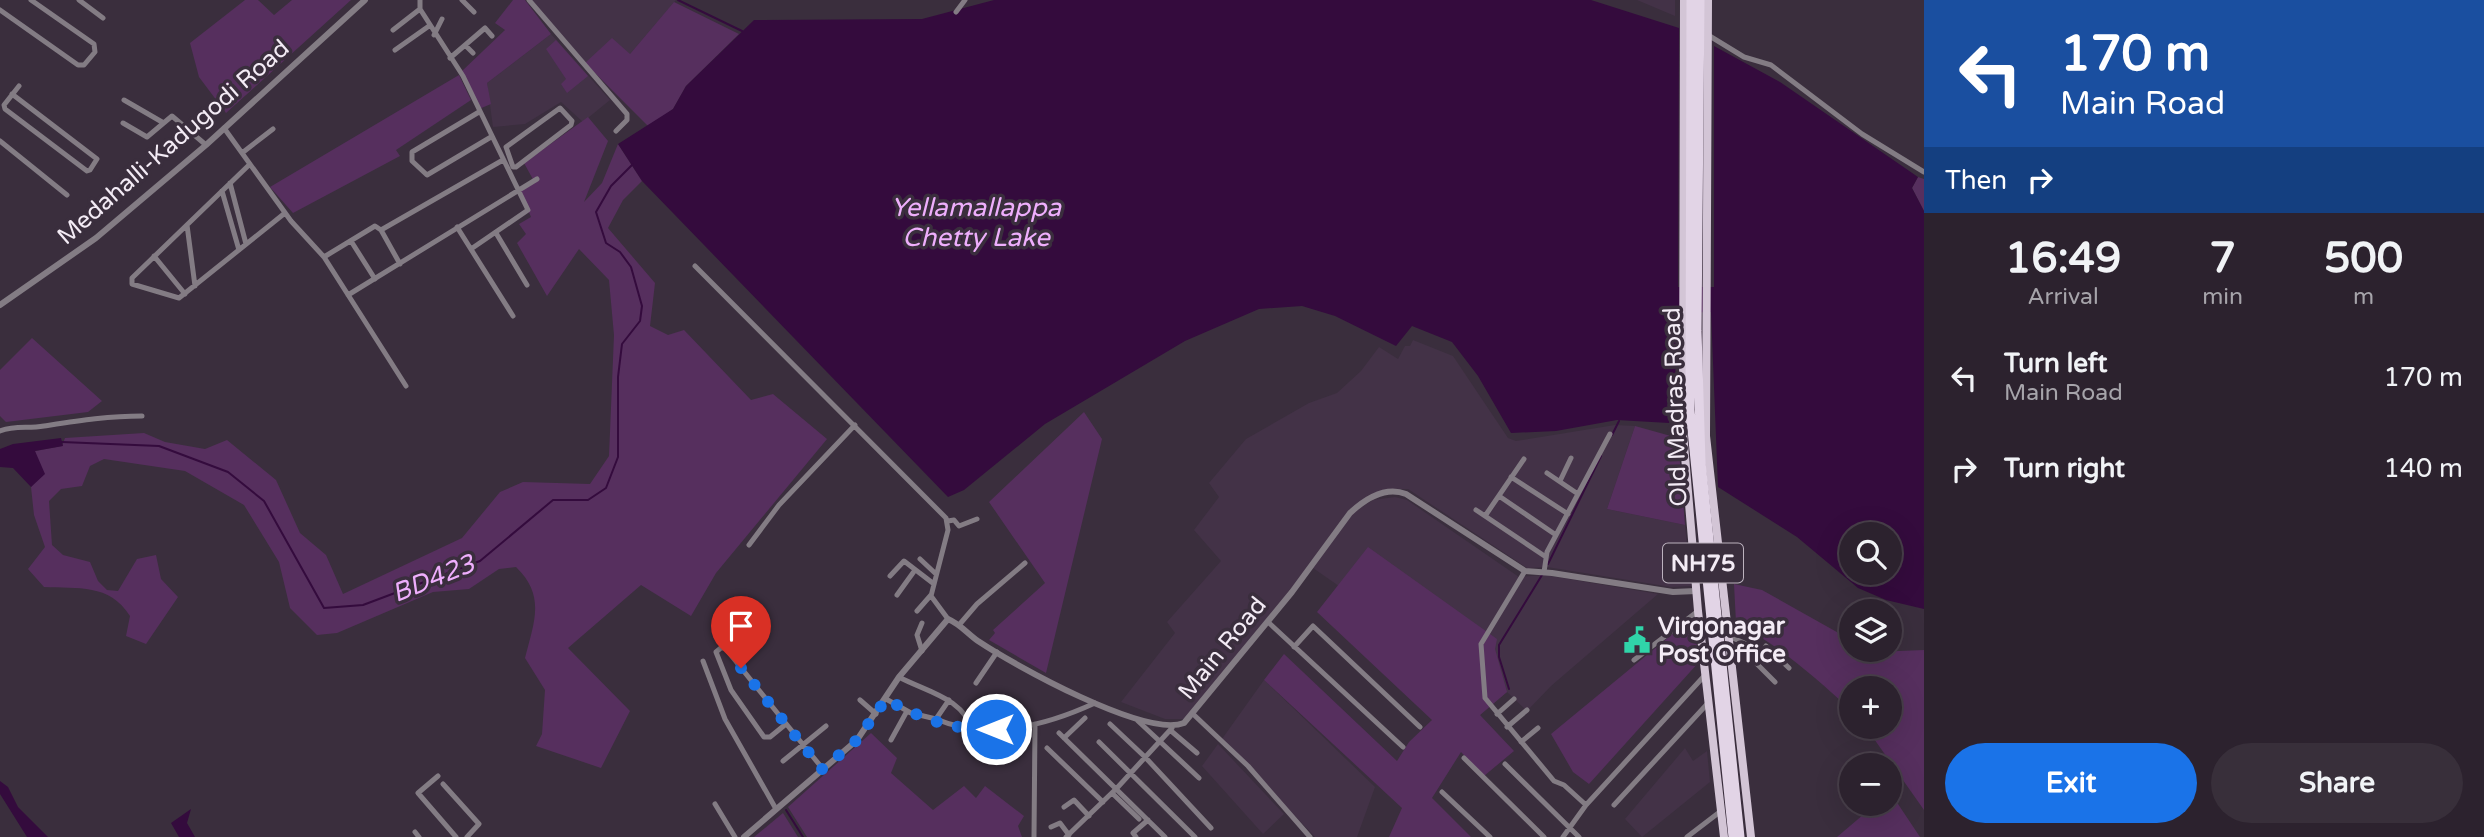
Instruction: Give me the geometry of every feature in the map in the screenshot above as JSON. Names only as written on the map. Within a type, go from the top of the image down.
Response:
[{"type":"highway","name":"Old Madras Road","points":[[1691,0],[1696,25],[1694,315],[1690,410],[1693,466],[1729,811]]},
{"type":"highway","name":"Old Madras Road","points":[[1694,283],[1687,74],[1700,0]]},
{"type":"highway","name":"Old Madras Road","points":[[1694,315],[1701,462],[1731,707]]},
{"type":"highway","name":"NH75","points":[[1731,707],[1729,811],[1732,837]]},
{"type":"highway","name":"NH75","points":[[1729,811],[1740,837]]},
{"type":"main road","points":[[1684,0],[1687,74]]},
{"type":"main road","points":[[1708,0],[1694,315],[1683,432],[1696,591],[1709,702],[1729,811],[1724,837]]},
{"type":"main road","points":[[1694,315],[1730,656],[1731,707],[1751,837]]},
{"type":"street","points":[[0,10],[78,65],[84,65],[96,46],[30,0]]},
{"type":"street","points":[[79,0],[103,18]]},
{"type":"street","name":"Medahalli-Kadugodi Road","points":[[0,305],[96,238],[206,145],[365,0]]},
{"type":"street","points":[[420,0],[420,9],[434,35],[463,76],[491,137],[504,157],[513,167],[572,121],[560,108],[507,145],[504,157],[528,212],[471,249]]},
{"type":"street","points":[[462,0],[474,12]]},
{"type":"street","points":[[529,0],[627,114],[627,120],[616,131]]},
{"type":"street","points":[[956,12],[965,0]]},
{"type":"street","points":[[393,30],[420,9]]},
{"type":"street","points":[[434,35],[442,19]]},
{"type":"street","points":[[395,50],[429,26]]},
{"type":"street","points":[[450,58],[485,28],[492,36]]},
{"type":"street","points":[[1707,35],[1744,57],[1771,65],[1861,134],[1924,172]]},
{"type":"street","points":[[465,45],[473,53]]},
{"type":"street","points":[[12,94],[97,162],[87,171],[5,109],[2,103],[19,86]]},
{"type":"street","points":[[124,100],[162,122]]},
{"type":"street","points":[[479,112],[412,152],[412,161],[427,175],[491,137]]},
{"type":"street","points":[[123,123],[147,137],[172,116],[206,145]]},
{"type":"street","points":[[224,128],[285,213],[324,257],[406,386]]},
{"type":"street","points":[[242,153],[273,129]]},
{"type":"street","points":[[0,141],[67,195]]},
{"type":"street","points":[[381,230],[504,157]]},
{"type":"street","points":[[250,164],[132,278],[132,284],[177,299],[285,213]]},
{"type":"street","points":[[348,295],[537,178]]},
{"type":"street","points":[[230,183],[246,244]]},
{"type":"street","points":[[222,191],[239,250]]},
{"type":"street","points":[[187,225],[195,286]]},
{"type":"street","points":[[324,257],[375,226],[381,230],[400,264]]},
{"type":"street","points":[[457,227],[513,316]]},
{"type":"street","points":[[496,233],[527,285]]},
{"type":"street","points":[[351,241],[375,279]]},
{"type":"street","points":[[155,257],[185,294]]},
{"type":"street","points":[[695,266],[948,521],[931,595],[918,611]]},
{"type":"street","points":[[0,431],[102,416],[142,416]]},
{"type":"street","points":[[749,545],[779,505],[855,425]]},
{"type":"street","points":[[1544,572],[1546,557],[1556,536],[1610,434]]},
{"type":"street","points":[[1560,481],[1571,458]]},
{"type":"street","points":[[1485,516],[1524,459]]},
{"type":"street","points":[[1547,472],[1578,494]]},
{"type":"street","points":[[1511,477],[1568,514]]},
{"type":"street","name":"Main Road","points":[[948,619],[997,652],[1094,703],[1171,729],[1193,715],[1268,622],[1350,513],[1371,497],[1393,491],[1406,494],[1525,571],[1673,592],[1696,591]]},
{"type":"street","points":[[1499,496],[1556,536]]},
{"type":"street","points":[[1476,510],[1546,557]]},
{"type":"street","points":[[948,521],[954,520],[959,526],[977,519]]},
{"type":"street","points":[[920,559],[936,573]]},
{"type":"street","points":[[890,576],[903,561],[934,584]]},
{"type":"street","points":[[959,625],[977,604],[1026,563]]},
{"type":"street","points":[[897,596],[915,570]]},
{"type":"street","points":[[1525,571],[1481,643],[1485,698],[1555,781],[1564,785],[1586,805]]},
{"type":"street","points":[[744,837],[857,740],[900,677],[948,619],[931,595]]},
{"type":"street","points":[[1634,660],[1698,611]]},
{"type":"street","points":[[922,622],[917,635],[922,652]]},
{"type":"street","points":[[1268,622],[1402,747]]},
{"type":"street","points":[[1294,647],[1313,626],[1420,727]]},
{"type":"street","points":[[1728,636],[1756,648]]},
{"type":"street","points":[[1755,662],[1766,646],[1789,668]]},
{"type":"street","points":[[786,724],[770,737],[764,737],[731,690],[716,652],[722,647],[726,649],[803,745],[822,769]]},
{"type":"street","points":[[976,683],[997,652]]},
{"type":"street","points":[[1730,656],[1755,662],[1775,682]]},
{"type":"street","points":[[703,661],[725,719],[776,809]]},
{"type":"street","points":[[1563,837],[1586,805],[1706,674]]},
{"type":"street","points":[[900,677],[949,700],[969,722],[972,730]]},
{"type":"street","points":[[886,699],[907,711],[972,730],[1010,729],[1035,724],[1094,703]]},
{"type":"street","points":[[1497,715],[1514,699]]},
{"type":"street","points":[[936,719],[949,700]]},
{"type":"street","points":[[860,701],[876,714]]},
{"type":"street","points":[[1614,805],[1709,702]]},
{"type":"street","points":[[1507,727],[1527,710]]},
{"type":"street","points":[[891,740],[907,711]]},
{"type":"street","points":[[1193,715],[1248,766],[1310,837]]},
{"type":"street","points":[[1064,738],[1085,718]]},
{"type":"street","points":[[1136,718],[1199,778]]},
{"type":"street","points":[[1034,837],[1035,724]]},
{"type":"street","points":[[1110,724],[1146,757],[1210,828]]},
{"type":"street","points":[[783,761],[826,726]]},
{"type":"street","points":[[1521,742],[1538,728]]},
{"type":"street","points":[[1051,827],[1060,823],[1068,836],[1115,791],[1171,729],[1197,753]]},
{"type":"street","points":[[1059,733],[1139,820]]},
{"type":"street","points":[[1099,742],[1195,837]]},
{"type":"street","points":[[1047,748],[1103,802]]},
{"type":"street","points":[[1464,758],[1544,837]]},
{"type":"street","points":[[1505,764],[1578,837]]},
{"type":"street","points":[[439,776],[418,793],[456,837]]},
{"type":"street","points":[[443,785],[479,824],[467,837]]},
{"type":"street","points":[[1115,791],[1165,837]]},
{"type":"street","points":[[1442,792],[1490,837]]},
{"type":"street","points":[[1064,807],[1074,800],[1089,816]]},
{"type":"street","points":[[715,804],[735,837]]},
{"type":"street","points":[[1687,837],[1729,811]]},
{"type":"street","points":[[1136,837],[1133,833],[1135,830],[1148,820]]},
{"type":"shaded area","points":[[245,0],[258,0],[274,15],[292,0],[351,0],[226,113],[199,77],[190,43]]},
{"type":"shaded area","points":[[513,0],[525,0],[551,34],[487,83],[491,104],[479,109],[462,71],[505,30],[495,23]]},
{"type":"shaded area","points":[[531,0],[676,0],[630,54],[585,63]]},
{"type":"shaded area","points":[[1637,0],[1675,0],[1675,16]]},
{"type":"shaded area","points":[[674,2],[739,34],[686,86],[673,109],[649,127],[585,63],[612,38],[630,54]]},
{"type":"shaded area","points":[[551,34],[610,100],[583,122],[561,102],[525,124],[493,127],[487,83]]},
{"type":"shaded area","points":[[556,40],[588,76],[567,93],[561,84],[566,79],[546,49]]},
{"type":"shaded area","points":[[459,75],[471,100],[396,150],[400,156],[293,213],[270,187]]},
{"type":"shaded area","points":[[588,117],[608,141],[584,202],[602,183],[618,144],[642,181],[623,200],[608,228],[655,283],[650,326],[668,335],[684,330],[751,400],[773,394],[827,439],[716,573],[691,616],[641,585],[568,648],[630,711],[601,768],[536,746],[542,734],[545,690],[525,658],[534,621],[534,599],[531,588],[516,567],[499,569],[469,589],[433,592],[337,633],[317,635],[290,608],[279,562],[244,505],[185,471],[104,459],[90,466],[82,486],[61,489],[49,501],[52,545],[63,555],[90,562],[98,581],[107,590],[118,591],[137,559],[156,555],[161,579],[178,597],[146,644],[126,636],[130,616],[122,605],[112,598],[81,588],[44,587],[28,569],[45,547],[34,515],[31,487],[39,477],[35,451],[62,446],[65,438],[144,433],[165,442],[205,449],[227,440],[276,480],[300,533],[326,555],[343,594],[462,538],[500,492],[523,482],[590,484],[609,456],[614,335],[609,280],[579,249],[547,296],[517,243],[526,234],[519,224],[531,217],[520,191],[535,183],[524,163]]},
{"type":"shaded area","points":[[1918,177],[1924,179],[1924,211],[1912,188]]},
{"type":"shaded area","points":[[32,338],[102,401],[88,412],[6,422],[0,416],[0,370]]},
{"type":"shaded area","points":[[1413,340],[1453,356],[1508,438],[1516,441],[1615,425],[1635,426],[1607,509],[1685,525],[1691,586],[1671,587],[1547,567],[1527,568],[1408,489],[1393,489],[1348,511],[1298,580],[1186,719],[1165,719],[1121,702],[1175,633],[1167,622],[1221,561],[1194,530],[1219,497],[1209,483],[1246,439],[1309,403],[1337,393],[1361,371],[1379,347],[1398,359],[1405,346],[1410,346]]},
{"type":"shaded area","points":[[1084,412],[1102,439],[1046,673],[989,640],[995,633],[993,630],[1045,583],[989,502]]},
{"type":"shaded area","points":[[1635,426],[1678,438],[1685,525],[1607,509]]},
{"type":"shaded area","points":[[1395,497],[1407,500],[1519,577],[1545,575],[1658,594],[1551,686],[1527,711],[1507,692],[1480,715],[1458,691],[1336,584],[1313,568],[1352,513],[1373,500]]},
{"type":"shaded area","points":[[1368,547],[1497,639],[1495,649],[1507,692],[1480,715],[1514,751],[1484,776],[1461,752],[1432,798],[1471,837],[1389,837],[1402,808],[1264,680],[1284,654],[1397,761],[1409,742],[1432,720],[1317,612]]},
{"type":"shaded area","points":[[1734,584],[1762,590],[1839,633],[1839,662],[1902,662],[1902,651],[1924,650],[1924,810],[1902,779],[1902,753],[1884,753],[1874,739],[1902,739],[1902,676],[1839,676],[1839,699],[1782,652],[1736,623]]},
{"type":"shaded area","points":[[1693,617],[1699,662],[1589,784],[1573,772],[1551,734]]},
{"type":"shaded area","points":[[1264,680],[1375,787],[1357,837],[1315,837],[1222,739]]},
{"type":"shaded area","points":[[871,733],[897,758],[891,773],[933,810],[964,786],[976,798],[985,786],[1024,816],[1018,826],[1022,837],[807,837],[788,807]]},
{"type":"shaded area","points":[[1218,744],[1284,814],[1263,834],[1202,766]]},
{"type":"shaded area","points":[[1685,748],[1693,761],[1707,751],[1710,782],[1642,837],[1625,819]]},
{"type":"shaded area","points":[[1902,810],[1920,837],[1837,837],[1862,816],[1902,816]]},
{"type":"shaded area","points":[[783,813],[798,837],[754,837]]},
{"type":"water","name":"Yellamallappa Chetty Lake","points":[[994,0],[1591,0],[1679,28],[1678,287],[1714,287],[1714,46],[1780,82],[1918,177],[1912,188],[1924,211],[1924,609],[1902,604],[1902,599],[1884,599],[1854,585],[1902,585],[1902,522],[1839,522],[1839,572],[1797,537],[1718,487],[1711,312],[1678,313],[1675,380],[1669,423],[1617,420],[1556,431],[1511,433],[1478,376],[1452,342],[1412,326],[1396,346],[1335,316],[1302,306],[1259,309],[1185,341],[1045,424],[964,490],[948,497],[642,181],[618,144],[673,109],[686,86],[754,20],[922,19]]},
{"type":"water","points":[[61,438],[63,446],[35,451],[45,474],[31,487],[13,468],[0,467],[0,449],[13,444]]},
{"type":"water","points":[[0,781],[8,787],[18,807],[48,837],[27,837],[0,794]]},
{"type":"water","points":[[191,809],[187,823],[195,837],[179,837],[171,823]]},
{"type":"waterway","points":[[678,0],[742,31]]},
{"type":"waterway","name":"BD423","points":[[62,442],[159,446],[228,472],[264,501],[324,608],[363,605],[480,561],[553,500],[588,500],[606,488],[618,457],[618,377],[622,344],[640,321],[642,306],[631,267],[620,252],[606,243],[596,212],[611,186],[633,164]]},
{"type":"waterway","points":[[1612,435],[1619,421]]},
{"type":"waterway","points":[[1548,564],[1601,456]]},
{"type":"waterway","points":[[1509,689],[1499,657],[1499,645],[1542,575]]},
{"type":"waterway","points":[[786,810],[803,837]]},
{"type":"place","name":"Virgonagar Post Office","points":[[1637,640]]},
{"type":"route","points":[[741,668],[822,769],[857,740],[886,699],[911,713],[936,719],[961,730],[996,729]]}]
